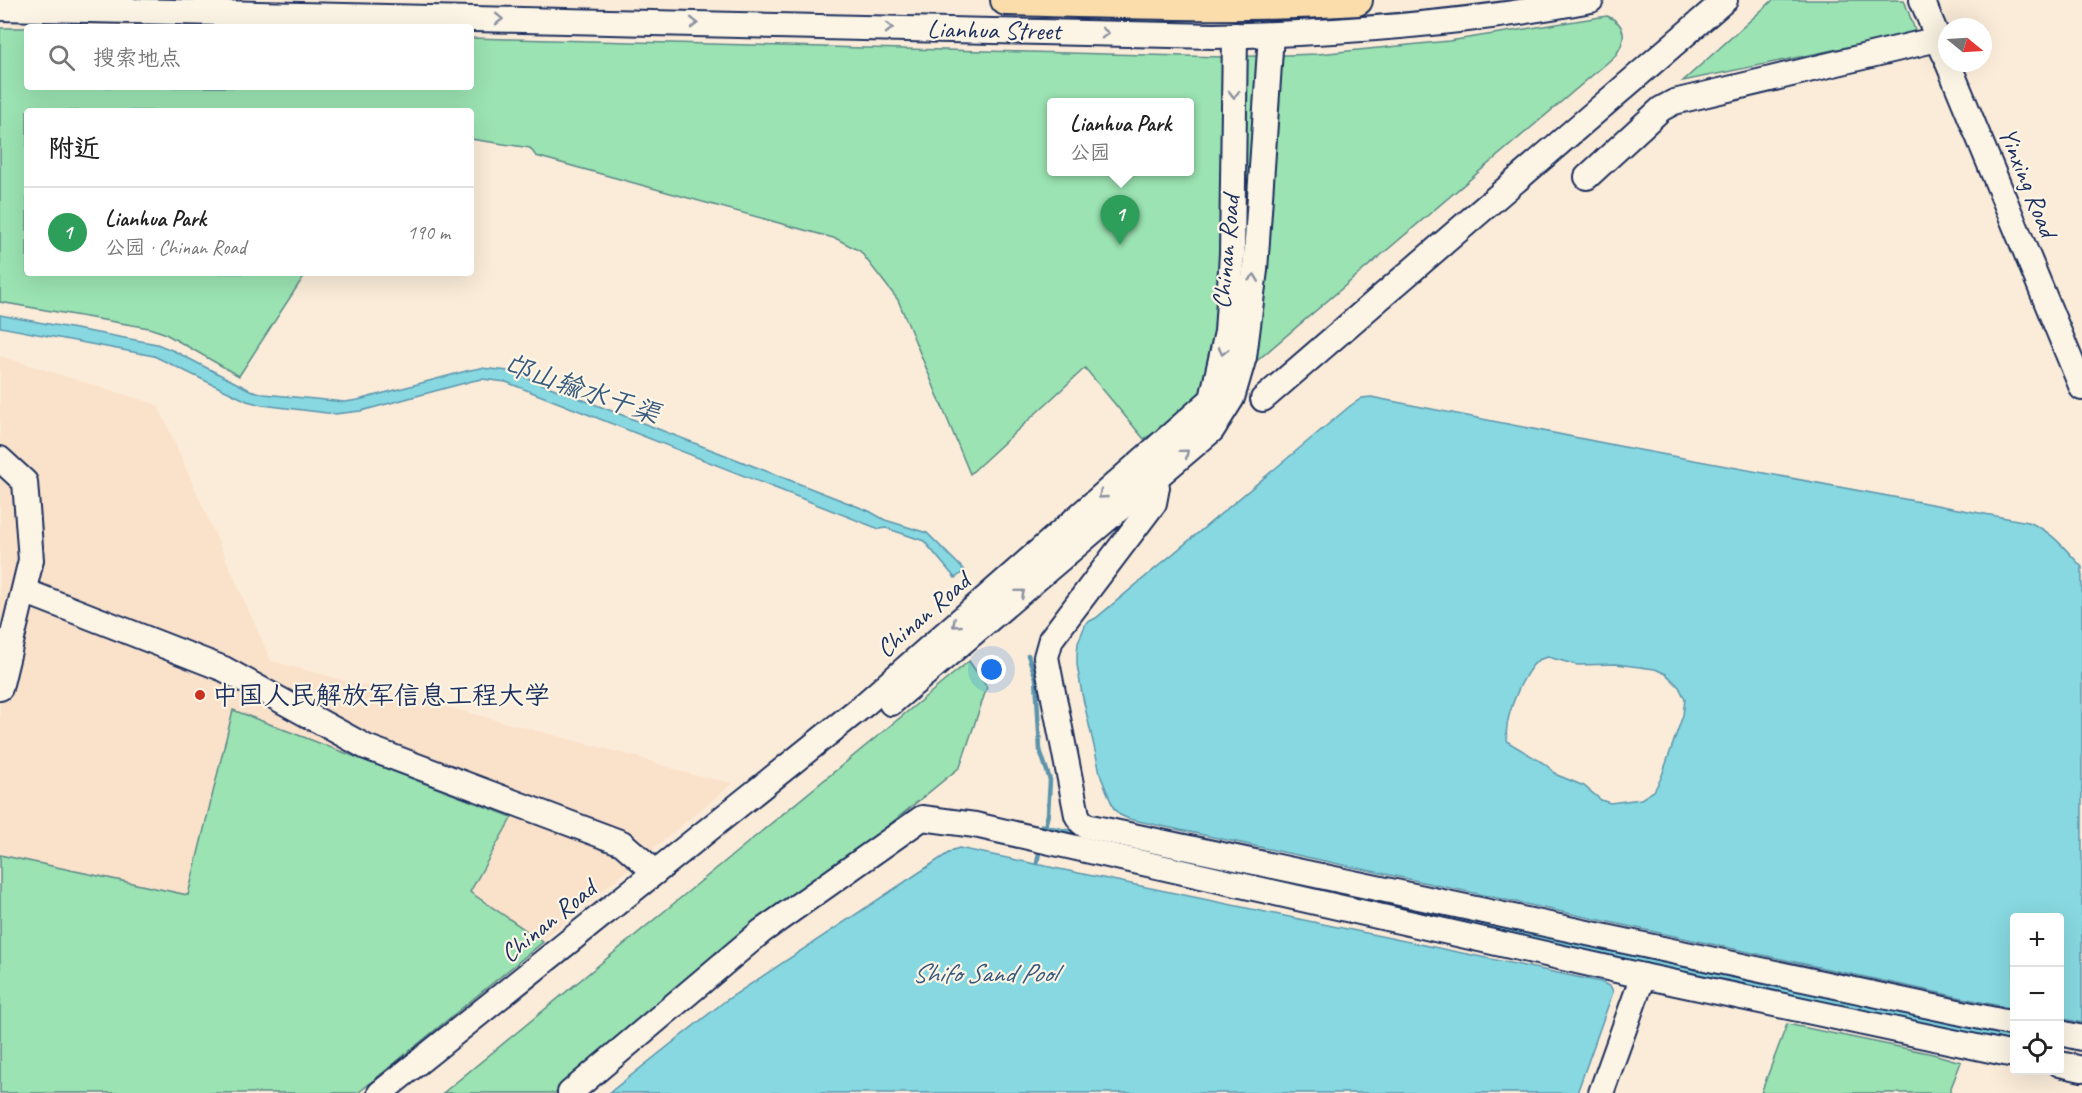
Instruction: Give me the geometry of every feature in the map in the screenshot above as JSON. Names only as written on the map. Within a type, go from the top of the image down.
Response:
[{"type":"main road","name":"Lianhua Street","points":[[1006,0],[1214,5],[1306,4],[1357,0]]},
{"type":"street","name":"Lianhua Street","points":[[0,8],[534,10],[1235,35],[1307,34],[1434,24],[1499,16],[1591,0]]},
{"type":"street","points":[[1263,399],[1725,0]]},
{"type":"street","name":"Yinxing Road","points":[[1923,0],[1938,37]]},
{"type":"street","name":"Chinan Road","points":[[405,1093],[875,716],[1212,430],[1232,398],[1244,357],[1255,270],[1271,34]]},
{"type":"street","name":"Chinan Road","points":[[380,1093],[865,704],[1212,399],[1227,332],[1232,254],[1235,35]]},
{"type":"street","points":[[1587,177],[1661,109],[1674,102],[1938,55]]},
{"type":"street","name":"Yinxing Road","points":[[1952,72],[2082,388]]},
{"type":"street","points":[[0,459],[25,482],[31,560],[0,688]]},
{"type":"street","points":[[1154,480],[1156,487],[1154,502],[1052,639],[1046,657],[1077,815],[1086,826],[2010,1023]]},
{"type":"street","points":[[24,591],[224,669],[366,747],[622,843],[655,873]]},
{"type":"street","points":[[570,1093],[762,931],[922,818],[975,825],[1643,976],[2010,1054]]},
{"type":"street","points":[[1601,1093],[1643,976]]},
{"type":"street","points":[[2064,1034],[2082,1038]]},
{"type":"street","points":[[2064,1065],[2082,1069]]},
{"type":"shaded area","name":"中国人民解放军信息工程大学","points":[[0,356],[158,405],[271,661],[637,757],[693,775],[733,783],[358,1093],[0,1093]]},
{"type":"green space","points":[[1773,0],[1904,0],[1916,33],[1683,81]]},
{"type":"green space","points":[[1607,16],[1618,23],[1623,33],[1622,44],[1615,56],[1212,399],[1144,439],[1085,368],[970,474],[898,300],[860,251],[837,239],[536,156],[530,148],[474,139],[474,108],[24,108],[24,276],[304,276],[239,376],[164,333],[149,328],[0,302],[0,28],[24,28],[24,90],[474,90],[474,38],[1224,57],[1318,54],[1449,41]]},
{"type":"green space","points":[[969,661],[987,687],[960,767],[560,1093],[443,1093]]},
{"type":"green space","points":[[233,710],[512,817],[470,892],[543,942],[358,1093],[0,1093],[0,855],[188,895]]},
{"type":"green space","points":[[1787,1024],[1933,1054],[1961,1062],[1949,1093],[1761,1093]]},
{"type":"water","points":[[0,315],[157,344],[250,390],[264,394],[345,402],[470,370],[481,368],[509,371],[869,511],[885,520],[927,533],[965,571],[955,578],[924,541],[886,528],[879,529],[506,382],[482,379],[361,411],[335,414],[262,405],[247,401],[154,356],[0,327]]},
{"type":"water","points":[[1371,397],[1634,449],[2028,522],[2051,535],[2082,567],[2082,1023],[2064,1019],[2064,913],[2010,913],[2010,1008],[1129,819],[1120,815],[1114,809],[1101,777],[1082,694],[1077,654],[1078,643],[1086,623],[1096,618],[1362,398]],"holes":[[[1548,657],[1577,665],[1616,664],[1655,669],[1666,674],[1679,687],[1685,699],[1683,715],[1661,778],[1654,791],[1641,799],[1610,803],[1601,800],[1584,786],[1557,775],[1545,764],[1508,742],[1506,734],[1510,711],[1520,685],[1533,665],[1540,660]]]},
{"type":"water","points":[[1041,824],[2010,1036],[2010,1044],[1040,833]]},
{"type":"water","name":"Shifo Sand Pool","points":[[959,848],[1601,982],[1611,987],[1613,992],[1577,1093],[609,1093],[725,1001]]},
{"type":"waterway","points":[[1028,655],[1036,678],[1040,750],[1050,780],[1048,814],[1044,831]]},
{"type":"waterway","points":[[1037,863],[1040,848]]},
{"type":"place","name":"Lianhua Park","points":[[1120,245]]},
{"type":"place","name":"中国人民解放军信息工程大学","points":[[200,695]]},
{"type":"water label","name":"邙山输水干渠","points":[[582,389]]}]
